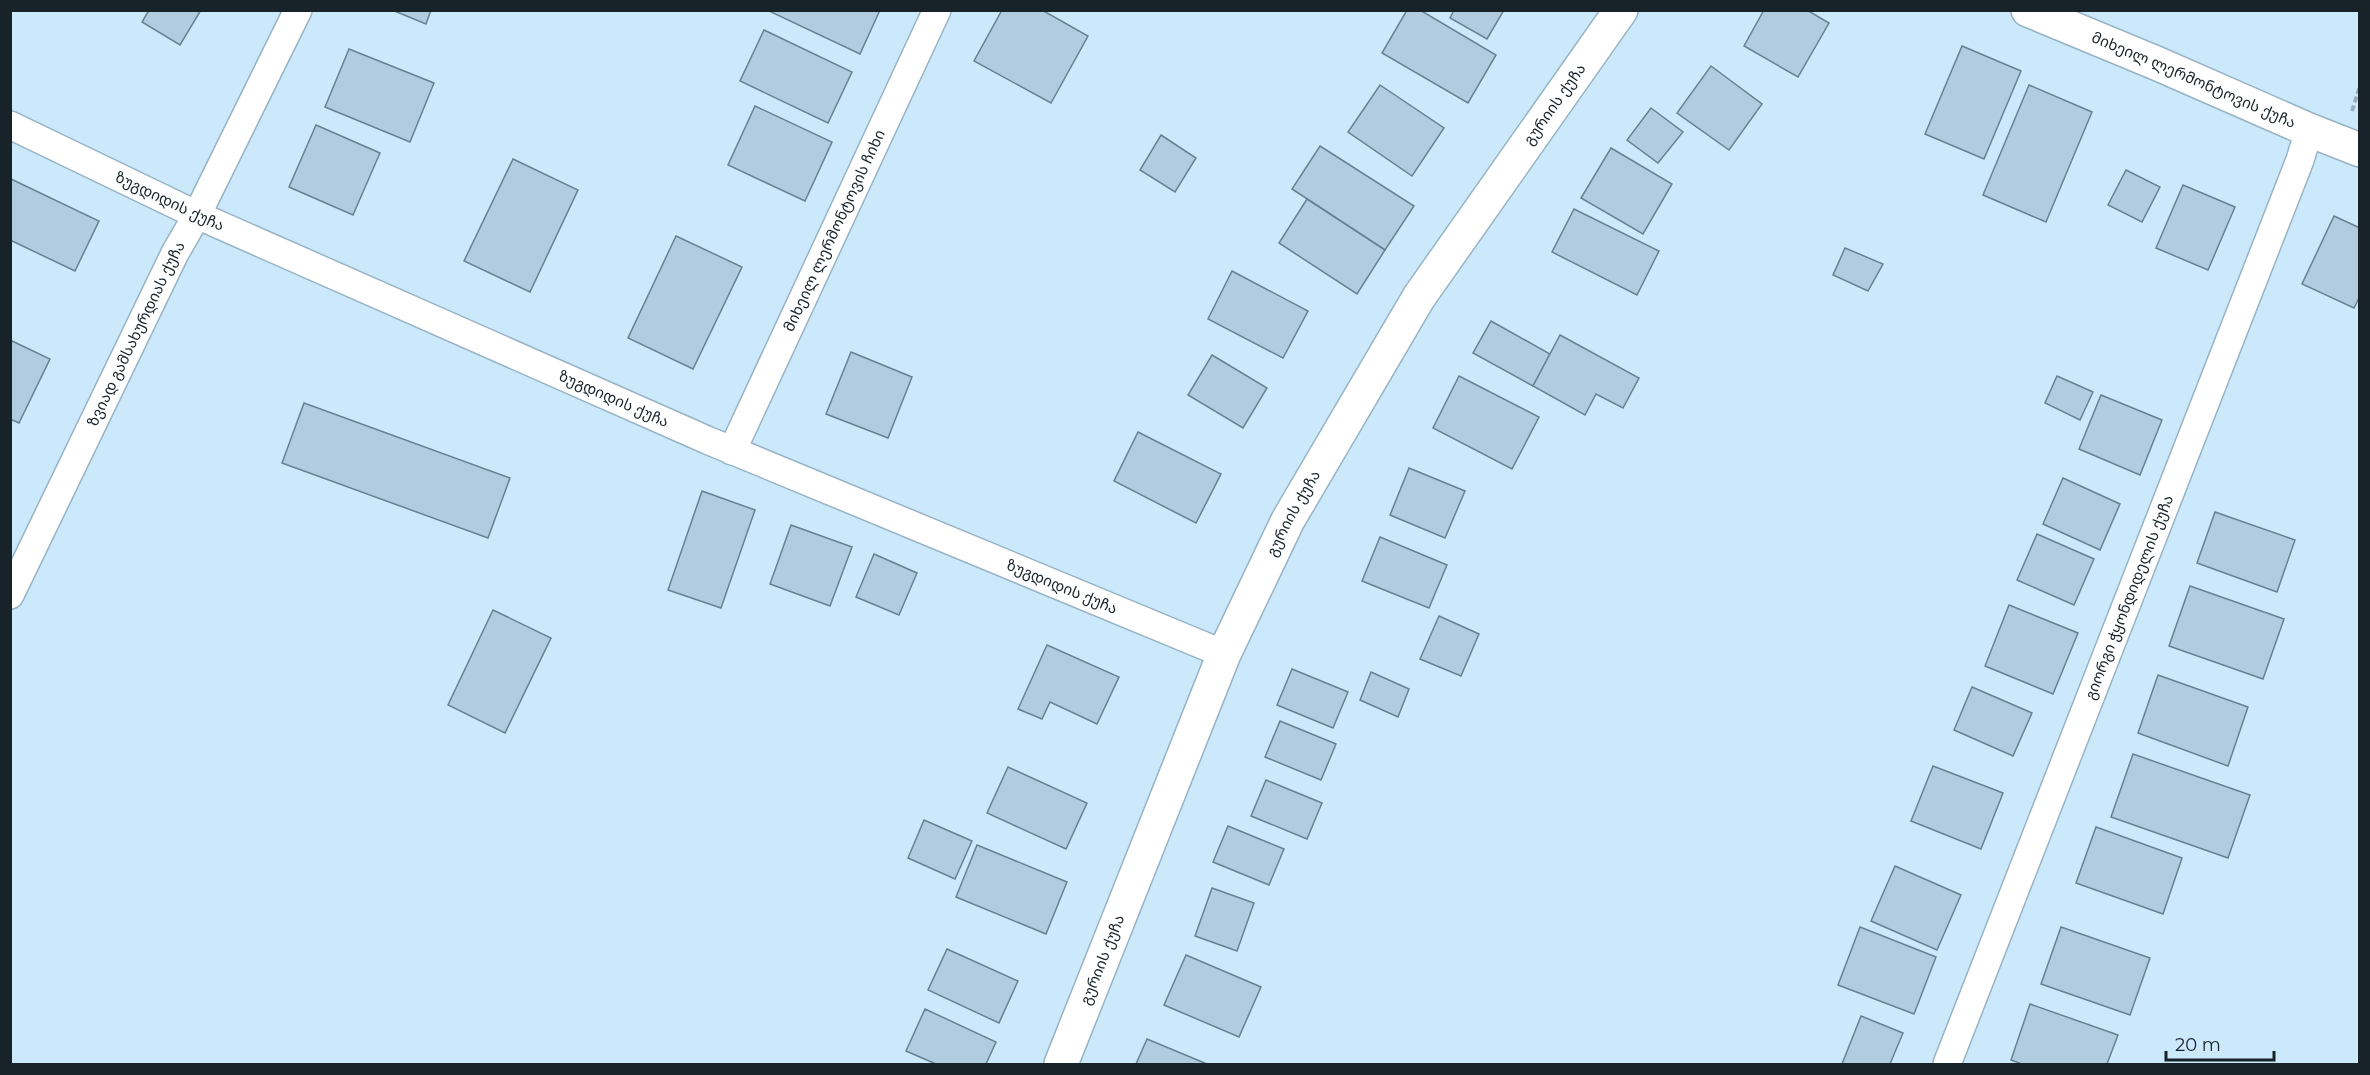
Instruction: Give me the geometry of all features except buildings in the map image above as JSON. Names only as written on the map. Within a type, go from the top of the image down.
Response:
[{"type":"main road","name":"გურიის ქუჩა","points":[[1061,1065],[1224,654],[1288,520],[1419,297],[1621,10]]},
{"type":"main road","name":"მიხეილ ლერმონტოვის ქუჩა","points":[[2028,10],[2360,150]]},
{"type":"street","name":"ზვიად გამსახურდიას ქუჩა","points":[[10,595],[170,263],[197,215],[298,10]]},
{"type":"street","name":"მიხეილ ლერმონტოვის ჩიხი","points":[[732,451],[937,10]]},
{"type":"street","name":"ზუგდიდის ქუჩა","points":[[10,124],[197,215],[732,451],[1224,654]]},
{"type":"street","name":"გიორგი ჭყონდიდელის ქუჩა","points":[[1947,1065],[2300,160],[2309,130]]}]
